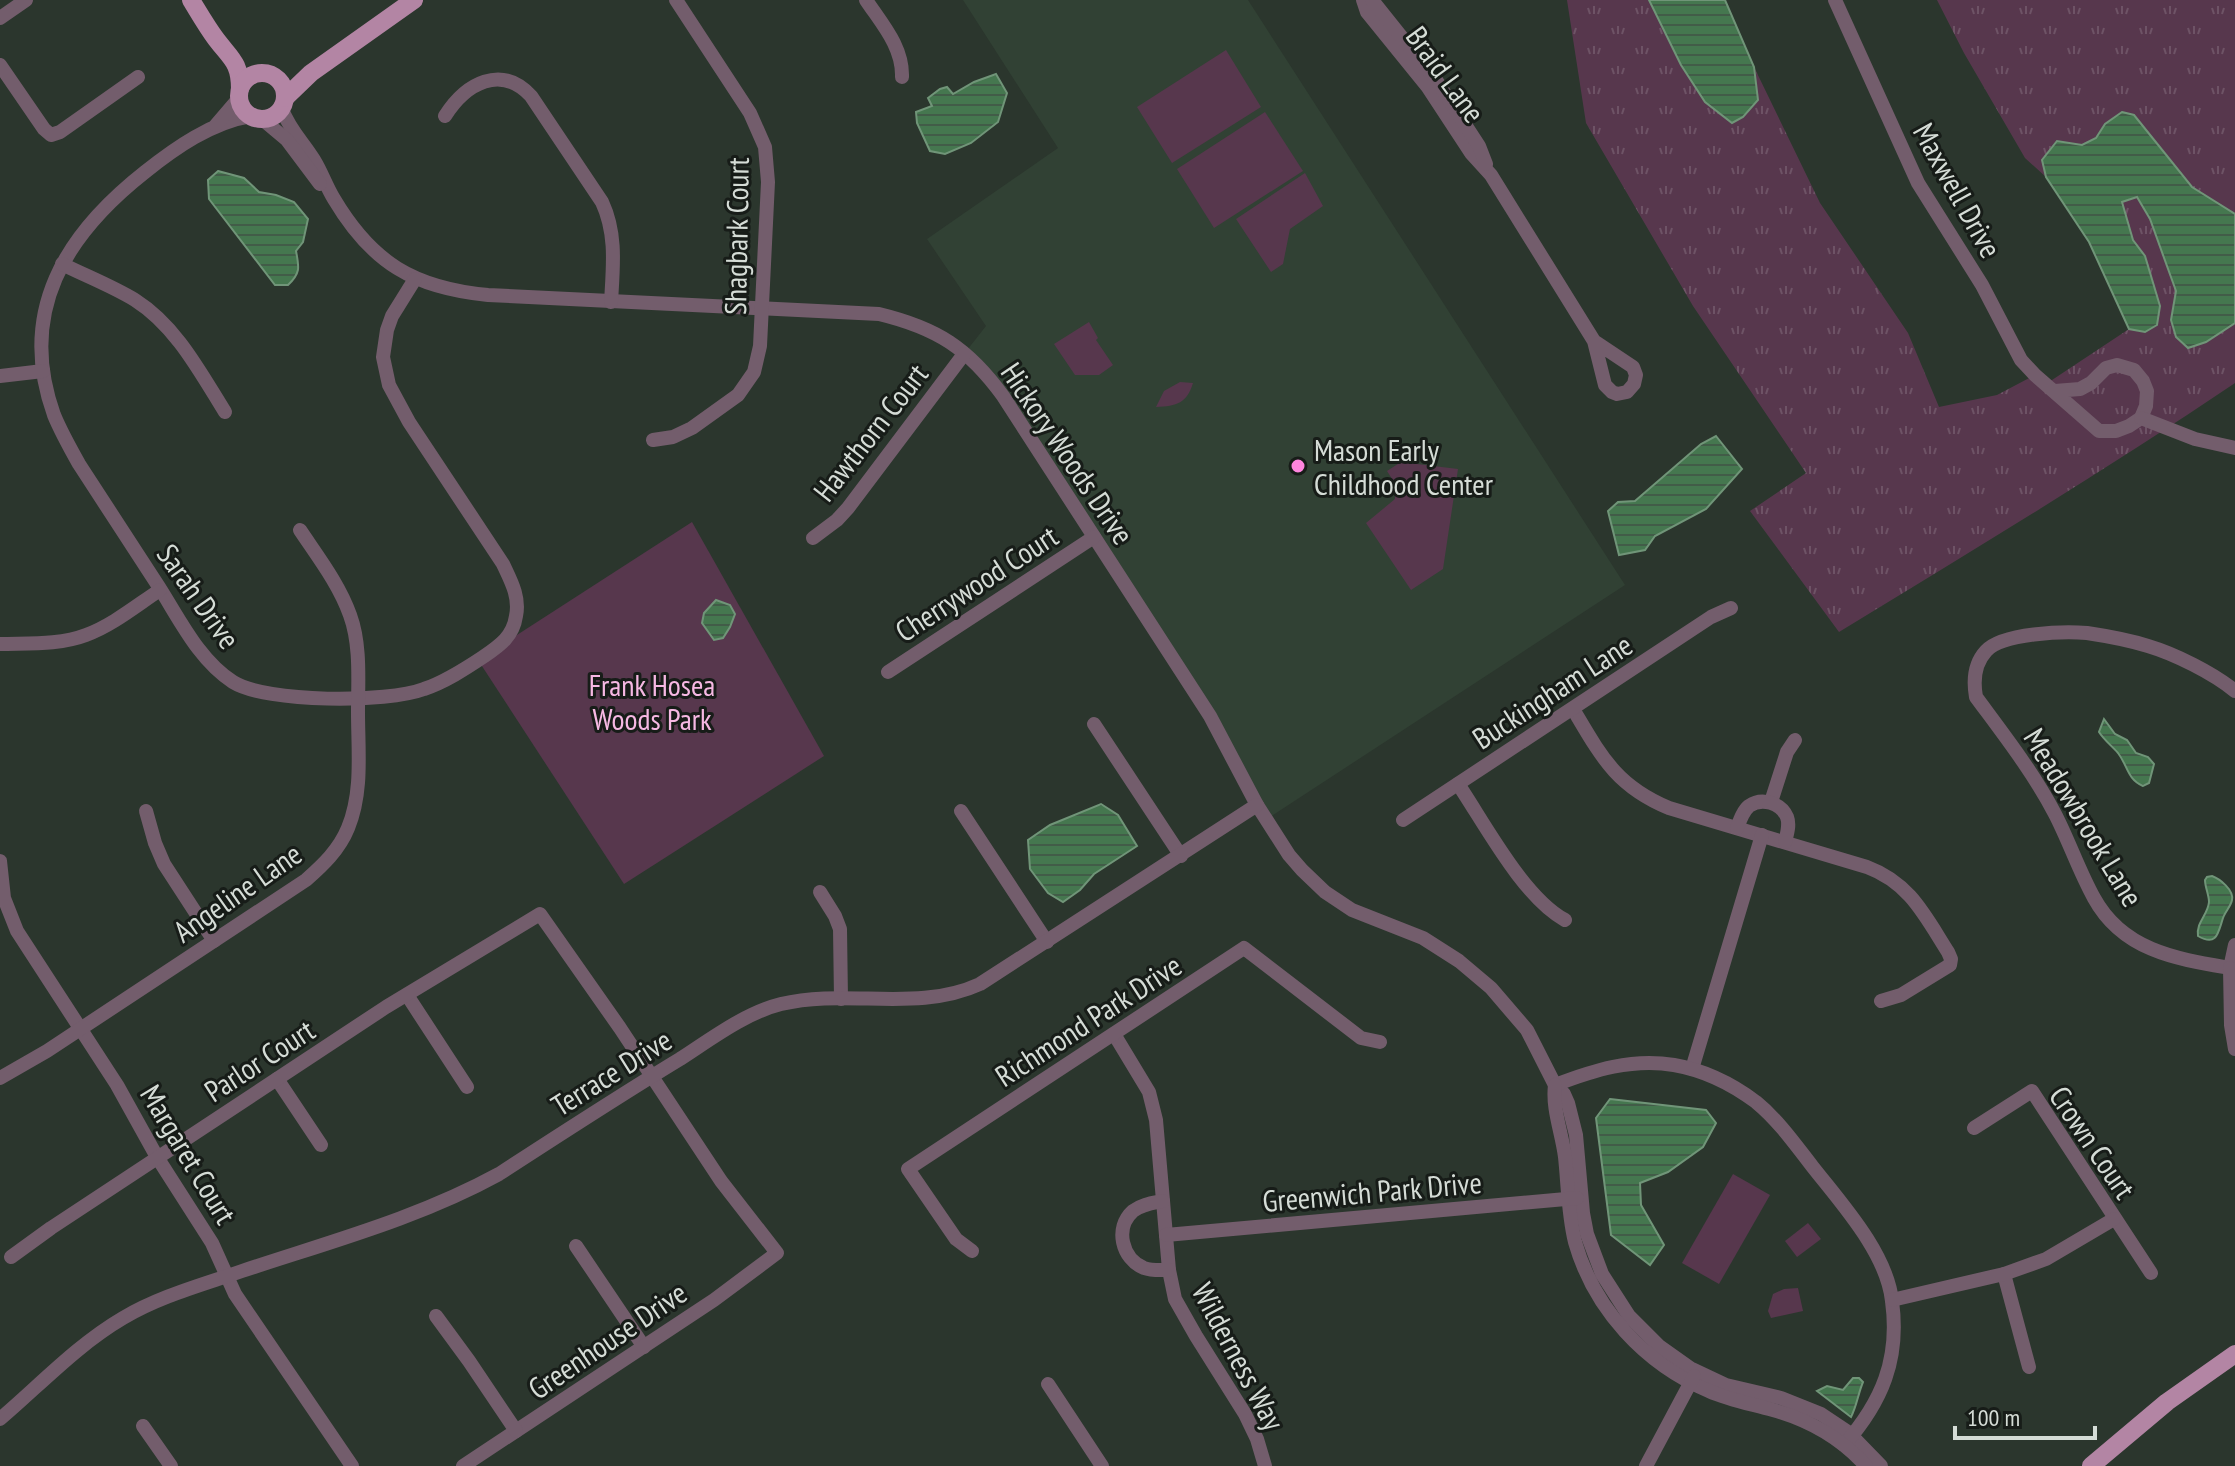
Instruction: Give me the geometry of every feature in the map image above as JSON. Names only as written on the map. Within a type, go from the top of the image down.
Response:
[{"type":"main road","points":[[191,0],[215,38],[235,60],[245,111],[257,118],[274,116],[311,73],[414,0]]},
{"type":"main road","points":[[201,0],[235,47],[282,84],[284,104]]},
{"type":"main road","points":[[240,93],[249,78],[301,70],[364,25],[394,13]]},
{"type":"main road","points":[[2093,1465],[2167,1402],[2235,1354]]},
{"type":"street","points":[[0,18],[26,0]]},
{"type":"street","name":"Shagbark Court","points":[[653,440],[673,437],[692,428],[743,390],[758,360],[762,310],[768,182],[765,147],[750,113],[676,0]]},
{"type":"street","points":[[866,0],[899,49],[902,77]]},
{"type":"street","name":"Braid Lane","points":[[1363,0],[1367,12],[1427,86],[1471,153],[1491,175]]},
{"type":"street","name":"Braid Lane","points":[[1372,0],[1436,80],[1479,146],[1491,175],[1594,341]]},
{"type":"street","name":"Maxwell Drive","points":[[1835,0],[1918,183],[1982,285],[2021,360],[2099,431],[2116,431],[2141,418]]},
{"type":"street","points":[[0,65],[51,135],[60,132],[138,77]]},
{"type":"street","points":[[445,116],[469,89],[489,80],[510,81],[531,96],[608,215],[614,244],[611,302]]},
{"type":"street","name":"Sarah Drive","points":[[216,126],[240,93]]},
{"type":"street","name":"Hickory Woods Drive","points":[[284,104],[288,125],[368,246],[415,279],[439,288],[611,302],[879,314],[929,329],[964,354],[1003,396],[1210,716],[1257,805],[1289,855],[1325,892],[1352,910],[1423,938],[1459,961],[1491,988],[1527,1030],[1555,1085],[1553,1097],[1575,1198],[1594,1254],[1612,1292],[1643,1332],[1693,1377],[1801,1405],[1839,1425],[1866,1466]]},
{"type":"street","name":"Sarah Drive","points":[[257,118],[216,126],[159,161],[130,183],[90,223],[62,264],[49,296],[42,338],[43,371],[54,414],[79,464],[207,659],[222,674],[251,691],[279,696],[358,698],[412,693],[445,680],[503,642],[512,631],[516,596],[503,564],[409,422],[389,385],[383,357],[387,330],[415,279]]},
{"type":"street","name":"Hickory Woods Drive","points":[[257,118],[287,140],[312,176],[333,197]]},
{"type":"street","points":[[62,264],[123,294],[153,314],[178,340],[225,412]]},
{"type":"street","name":"Hawthorn Court","points":[[813,538],[848,508],[964,354]]},
{"type":"street","points":[[2055,391],[2080,389],[2106,368],[2117,365],[2134,370],[2147,391],[2141,418],[2195,439],[2235,448]]},
{"type":"street","points":[[0,376],[43,371]]},
{"type":"street","name":"Angeline Lane","points":[[0,1078],[17,1070],[306,880],[340,844],[357,798],[358,656],[350,614],[300,530]]},
{"type":"street","name":"Cherrywood Court","points":[[888,672],[1094,537]]},
{"type":"street","points":[[0,644],[45,643],[86,635],[160,590]]},
{"type":"street","name":"Buckingham Lane","points":[[1403,820],[1711,617],[1731,608]]},
{"type":"street","name":"Meadowbrook Lane","points":[[2230,968],[2159,954],[2130,937],[2113,921],[2094,898],[2065,833],[2031,772],[1976,697],[1974,682],[1977,663],[1995,644],[2015,637],[2086,633],[2147,645],[2205,672],[2235,691]]},
{"type":"street","points":[[1573,709],[1611,768],[1637,792],[1669,808],[1867,867],[1893,879],[1913,898],[1951,959],[1950,965],[1901,995],[1881,1001]]},
{"type":"street","points":[[1094,724],[1181,856]]},
{"type":"street","points":[[1771,802],[1787,752],[1795,740]]},
{"type":"street","points":[[1458,784],[1530,890],[1546,909],[1565,920]]},
{"type":"street","points":[[1737,828],[1749,806],[1763,801],[1771,802],[1787,816],[1785,842]]},
{"type":"street","name":"Terrace Drive","points":[[0,1419],[89,1341],[122,1319],[181,1291],[418,1213],[463,1194],[764,1009],[804,999],[929,998],[964,992],[1047,942],[1257,805]]},
{"type":"street","points":[[146,811],[164,864],[214,941]]},
{"type":"street","points":[[961,811],[1047,942]]},
{"type":"street","points":[[1692,1069],[1762,835]]},
{"type":"street","name":"Margaret Court","points":[[0,861],[4,898],[17,931],[124,1097],[157,1157],[212,1243],[246,1312],[352,1466]]},
{"type":"street","points":[[820,892],[840,929],[841,999]]},
{"type":"street","name":"Parlor Court","points":[[11,1257],[277,1079],[540,914],[652,1076]]},
{"type":"street","points":[[2235,945],[2230,968],[2231,1025],[2235,1049]]},
{"type":"street","name":"Richmond Park Drive","points":[[972,1251],[956,1239],[908,1169],[1244,948],[1361,1038],[1380,1042]]},
{"type":"street","points":[[407,995],[467,1087]]},
{"type":"street","name":"Wilderness Way","points":[[1114,1034],[1149,1092],[1156,1120],[1169,1270],[1181,1312],[1245,1414],[1265,1466]]},
{"type":"street","points":[[1555,1085],[1625,1064],[1654,1063],[1692,1069],[1740,1091],[1783,1129],[1861,1230],[1882,1267],[1892,1300],[1894,1344],[1886,1378],[1868,1416],[1848,1441]]},
{"type":"street","name":"Greenhouse Drive","points":[[463,1466],[714,1300],[777,1253],[721,1181],[652,1076]]},
{"type":"street","points":[[277,1079],[321,1145]]},
{"type":"street","name":"Crown Court","points":[[1974,1128],[2032,1091],[2151,1273]]},
{"type":"street","name":"Greenwich Park Drive","points":[[1166,1235],[1575,1198]]},
{"type":"street","name":"Wilderness Way","points":[[1163,1201],[1149,1203],[1134,1211],[1125,1223],[1122,1238],[1126,1252],[1136,1263],[1149,1270],[1169,1270]]},
{"type":"street","points":[[1892,1300],[2004,1274],[2046,1259],[2114,1219]]},
{"type":"street","points":[[576,1246],[644,1347]]},
{"type":"street","points":[[2004,1274],[2029,1367]]},
{"type":"street","points":[[436,1316],[516,1431]]},
{"type":"street","points":[[1646,1466],[1693,1377]]},
{"type":"street","points":[[1048,1384],[1102,1466]]},
{"type":"street","points":[[143,1426],[171,1466]]},
{"type":"street","name":"Hickory Woods Drive","points":[[1848,1441],[1881,1466]]},
{"type":"shaded area","name":"Mason Early Childhood Center","points":[[963,0],[1248,0],[1625,585],[1267,819],[1220,734],[1003,396],[964,354],[986,326],[927,239],[1058,148]]},
{"type":"shaded area","points":[[1649,0],[1725,0],[1754,67],[1758,100],[1743,117],[1732,123],[1705,102],[1681,65]]},
{"type":"shaded area","points":[[996,74],[1007,93],[998,122],[971,143],[945,154],[930,151],[917,123],[916,112],[932,106],[928,98],[947,87],[953,94]]},
{"type":"shaded area","points":[[2122,112],[2134,115],[2192,187],[2235,214],[2235,323],[2206,342],[2188,348],[2176,337],[2171,320],[2176,291],[2150,219],[2137,197],[2122,202],[2133,240],[2145,256],[2160,306],[2157,325],[2145,332],[2129,329],[2089,242],[2046,177],[2042,160],[2057,141],[2082,145],[2096,138],[2105,124]]},
{"type":"shaded area","points":[[218,171],[244,178],[259,192],[294,202],[308,219],[303,242],[296,251],[297,273],[288,285],[275,285],[209,199],[208,180]]},
{"type":"shaded area","points":[[1716,436],[1742,469],[1706,509],[1655,536],[1645,550],[1619,555],[1608,511],[1618,502],[1635,501],[1701,444]]},
{"type":"shaded area","points":[[716,600],[730,605],[735,614],[723,638],[714,640],[702,623],[704,613]]},
{"type":"shaded area","points":[[2104,719],[2136,753],[2148,757],[2154,764],[2149,783],[2143,786],[2134,780],[2118,753],[2101,735],[2099,732]]},
{"type":"shaded area","points":[[1101,804],[1118,815],[1137,846],[1094,874],[1080,890],[1063,902],[1048,893],[1030,869],[1028,840],[1050,825]]},
{"type":"shaded area","points":[[2212,876],[2229,889],[2232,900],[2216,937],[2209,940],[2198,936],[2198,931],[2209,902],[2205,880]]},
{"type":"shaded area","points":[[1610,1099],[1706,1110],[1716,1123],[1703,1147],[1668,1172],[1640,1183],[1641,1205],[1664,1245],[1650,1265],[1611,1235],[1596,1118]]},
{"type":"shaded area","points":[[1853,1378],[1863,1382],[1851,1417],[1817,1391],[1827,1386],[1843,1390]]},
{"type":"green space","points":[[1567,0],[1725,0],[1820,203],[1908,333],[1939,407],[1997,395],[2035,375],[2046,384],[2129,329],[2089,242],[2046,177],[2025,158],[1937,0],[2235,0],[2235,383],[2088,479],[1839,632],[1750,511],[1806,473],[1693,306],[1586,123]]},
{"type":"green space","points":[[1226,50],[1261,107],[1172,163],[1137,107]]},
{"type":"green space","points":[[1265,112],[1303,171],[1214,228],[1177,169]]},
{"type":"green space","points":[[1305,173],[1323,206],[1290,229],[1283,264],[1271,272],[1236,219]]},
{"type":"green space","points":[[1089,322],[1098,338],[1096,340],[1113,365],[1099,375],[1075,375],[1054,344]]},
{"type":"green space","points":[[1180,382],[1193,383],[1184,399],[1170,406],[1156,407],[1164,391]]},
{"type":"green space","points":[[1401,462],[1458,469],[1443,569],[1411,590],[1366,523],[1395,499],[1394,482],[1387,471]]},
{"type":"green space","name":"Frank Hosea Woods Park","points":[[692,522],[824,756],[624,884],[478,660]]},
{"type":"green space","points":[[1733,1174],[1770,1195],[1719,1284],[1682,1263]]},
{"type":"green space","points":[[1808,1223],[1821,1239],[1797,1257],[1785,1241]]},
{"type":"green space","points":[[1798,1288],[1803,1311],[1771,1318],[1768,1311],[1773,1294]]},
{"type":"place","name":"Mason Early Childhood Center","points":[[1298,466]]}]
